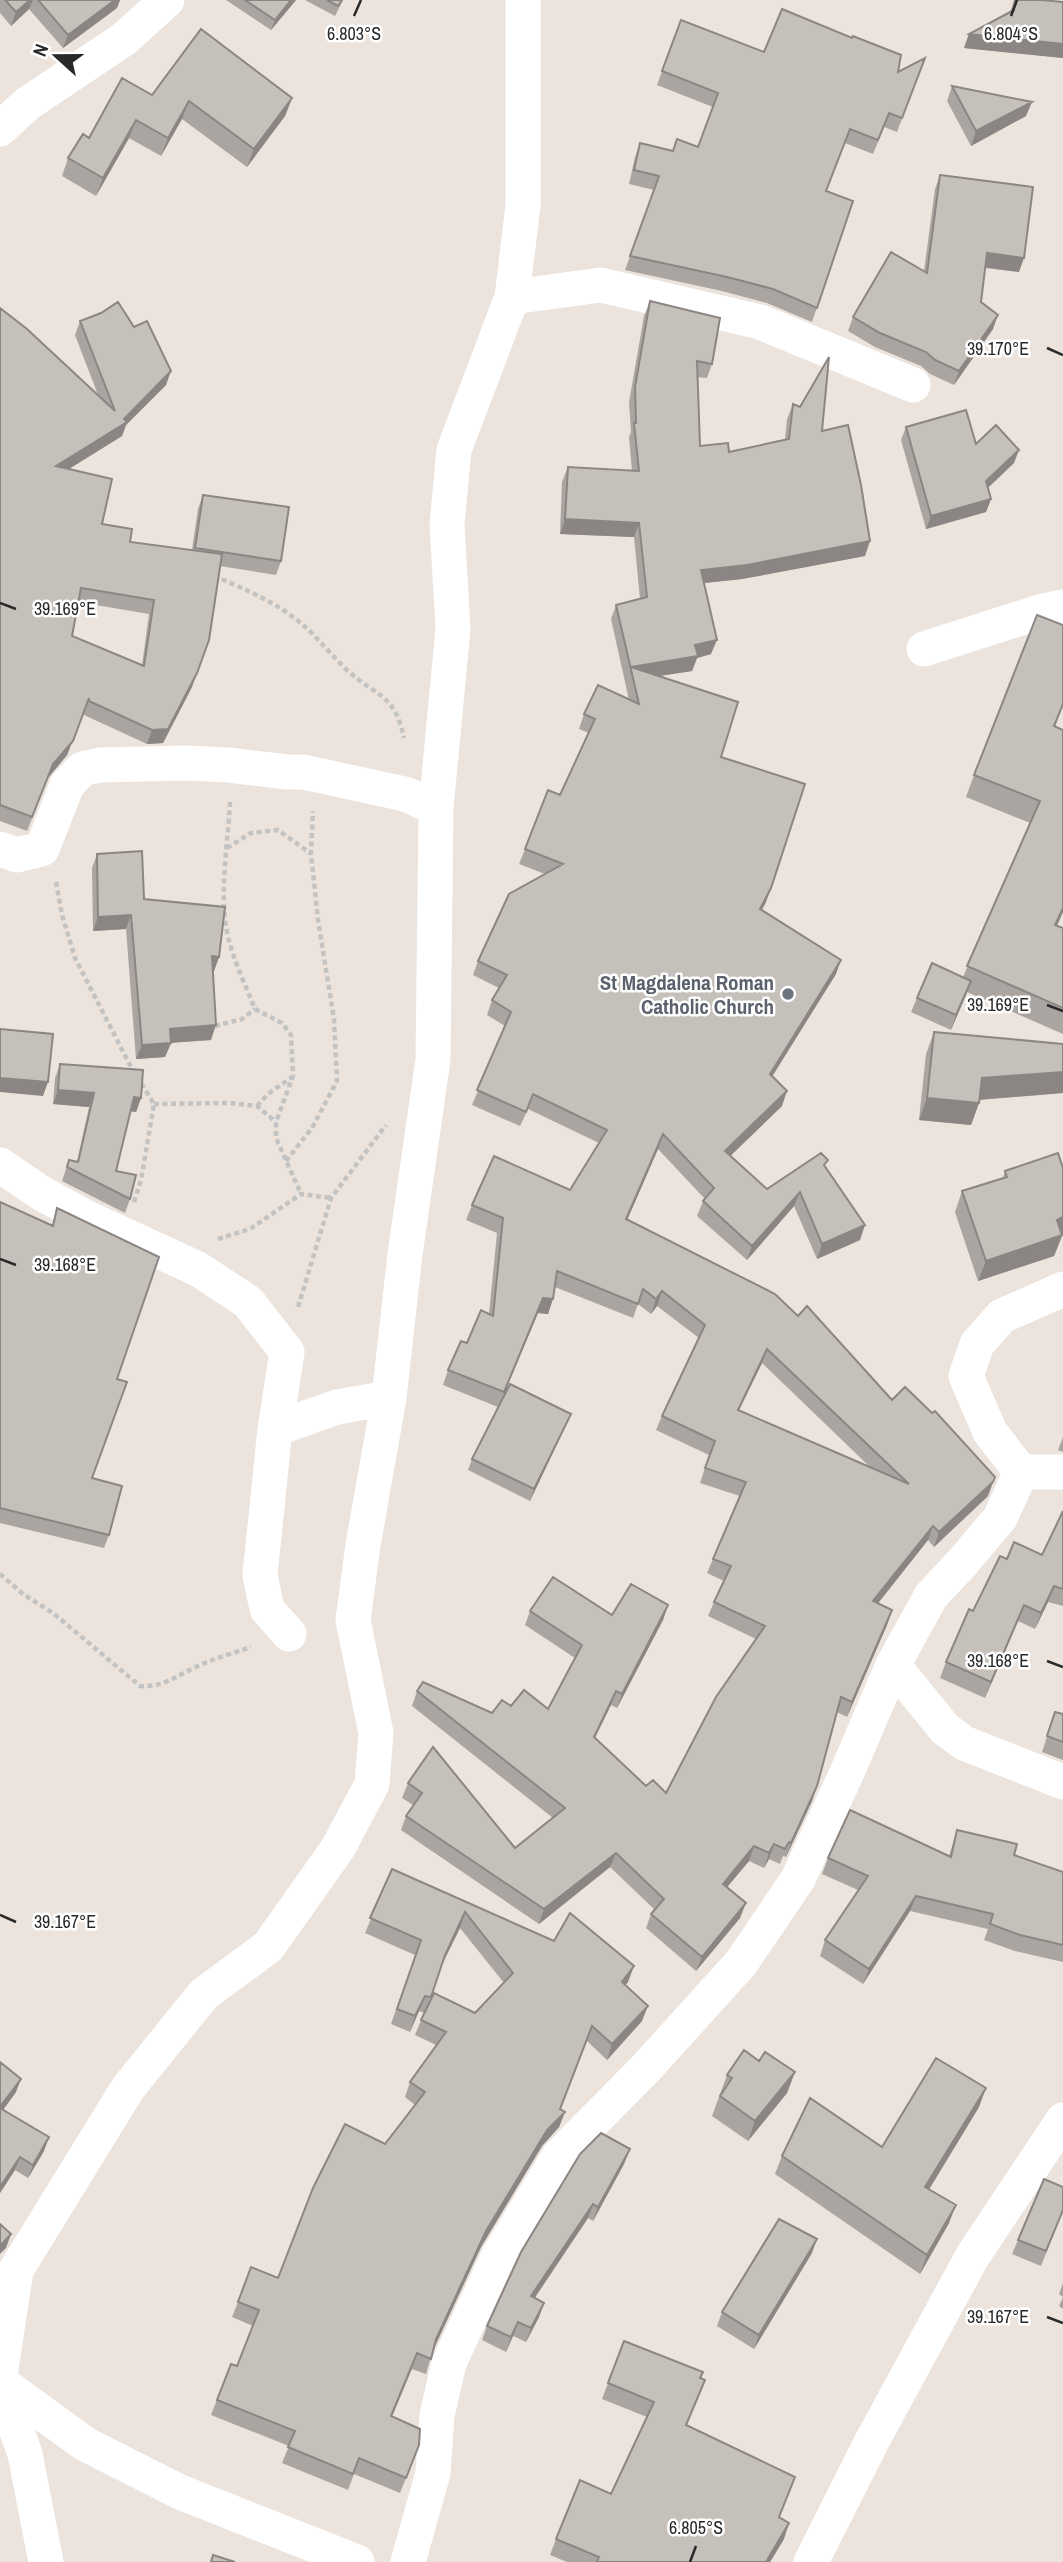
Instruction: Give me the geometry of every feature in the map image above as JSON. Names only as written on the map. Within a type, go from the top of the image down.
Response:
[{"type":"street","points":[[0,129],[27,104],[124,39],[167,0]]},
{"type":"street","points":[[0,2376],[16,2270],[128,2088],[204,1994],[268,1947],[338,1848],[372,1784],[376,1733],[353,1620],[363,1545],[389,1398],[405,1254],[433,1060],[420,801],[453,629],[447,524],[454,450],[512,297],[523,205],[523,0]]},
{"type":"street","points":[[512,297],[601,285],[760,322],[914,385]]},
{"type":"street","points":[[924,649],[1063,607]]},
{"type":"street","points":[[0,849],[17,855],[42,849],[67,785],[82,769],[118,764],[228,765],[303,772],[420,801]]},
{"type":"street","points":[[0,1165],[41,1193],[198,1269],[248,1302],[288,1352],[275,1429],[260,1575],[267,1609],[289,1634]]},
{"type":"street","points":[[1021,1472],[990,1432],[966,1376],[976,1344],[1002,1316],[1063,1289]]},
{"type":"street","points":[[275,1429],[337,1408],[389,1398]]},
{"type":"street","points":[[1021,1472],[1063,1472]]},
{"type":"street","points":[[408,2562],[433,2473],[437,2415],[449,2363],[498,2257],[559,2156],[646,2068],[741,1963],[791,1890],[848,1770],[892,1665],[931,1596],[1000,1518],[1021,1472]]},
{"type":"street","points":[[892,1665],[945,1729],[964,1743],[1063,1782]]},
{"type":"street","points":[[811,2562],[872,2441],[972,2257],[1061,2127]]},
{"type":"street","points":[[0,2383],[13,2463],[46,2562]]},
{"type":"street","points":[[0,2383],[85,2444],[180,2492],[356,2562]]},
{"type":"path","points":[[203,573],[253,592],[303,625],[351,673],[387,698],[400,718],[407,771],[420,801]]},
{"type":"path","points":[[228,765],[230,803],[226,925],[231,947],[255,1009],[282,1023],[291,1035],[293,1076],[276,1122],[276,1138],[301,1194]]},
{"type":"path","points":[[286,1161],[312,1128],[337,1081],[334,1019],[318,920],[311,853],[315,775]]},
{"type":"path","points":[[227,848],[251,833],[278,830],[311,853]]},
{"type":"path","points":[[42,849],[55,874],[62,915],[75,958],[132,1070],[154,1104],[141,1180],[123,1235]]},
{"type":"path","points":[[215,1026],[242,1019],[255,1009]]},
{"type":"path","points":[[257,1106],[268,1094],[293,1076]]},
{"type":"path","points":[[154,1104],[230,1103],[257,1106],[276,1122]]},
{"type":"path","points":[[288,1352],[295,1319],[331,1198],[387,1123]]},
{"type":"path","points":[[173,1259],[183,1251],[250,1229],[301,1194],[331,1198]]},
{"type":"path","points":[[0,1574],[23,1594],[53,1613],[140,1686],[153,1687],[198,1666],[289,1634]]},
{"type":"building","points":[[5,0],[30,0],[16,12]]},
{"type":"building","points":[[38,0],[115,0],[68,35]]},
{"type":"building","points":[[245,0],[291,0],[275,20]]},
{"type":"building","points":[[327,0],[342,0],[338,6]]},
{"type":"building","points":[[1015,0],[1063,2],[1063,44],[969,34],[1014,10]]},
{"type":"building","points":[[782,9],[901,55],[898,72],[925,58],[902,118],[889,113],[878,140],[850,129],[826,191],[853,201],[817,308],[773,289],[630,256],[659,176],[634,170],[640,143],[673,151],[677,139],[698,147],[718,93],[662,71],[681,20],[764,52]]},
{"type":"building","points":[[201,29],[292,98],[254,149],[189,101],[168,138],[136,120],[103,178],[68,158],[83,134],[89,138],[122,78],[152,95]]},
{"type":"building","points":[[952,86],[1032,102],[976,131]]},
{"type":"building","points":[[940,175],[1033,187],[1024,258],[987,253],[981,302],[998,315],[959,371],[853,317],[891,252],[927,273]]},
{"type":"building","points":[[650,301],[720,318],[712,364],[697,361],[700,446],[728,443],[729,452],[789,439],[793,404],[800,407],[829,357],[822,431],[848,425],[870,541],[747,565],[701,570],[717,640],[695,645],[698,656],[631,667],[738,702],[721,757],[805,784],[771,888],[760,909],[841,960],[770,1074],[787,1091],[725,1151],[767,1189],[821,1153],[828,1160],[824,1165],[865,1225],[822,1244],[800,1192],[752,1246],[703,1201],[714,1188],[663,1134],[626,1219],[775,1294],[798,1316],[807,1306],[892,1400],[905,1387],[932,1413],[935,1411],[995,1477],[993,1482],[939,1532],[933,1526],[873,1601],[892,1610],[852,1702],[841,1697],[817,1786],[791,1843],[789,1842],[785,1849],[774,1844],[769,1853],[754,1846],[723,1884],[746,1903],[702,1957],[651,1914],[664,1899],[616,1853],[544,1909],[406,1816],[422,1793],[408,1783],[433,1747],[515,1848],[565,1808],[417,1691],[423,1682],[492,1713],[502,1700],[511,1706],[524,1690],[548,1709],[582,1645],[530,1611],[553,1577],[612,1615],[631,1584],[668,1605],[622,1694],[616,1691],[594,1737],[646,1786],[653,1780],[666,1793],[716,1697],[765,1626],[714,1602],[731,1566],[713,1559],[746,1482],[705,1468],[715,1441],[662,1416],[705,1325],[662,1291],[656,1299],[643,1289],[638,1304],[557,1271],[553,1299],[543,1298],[504,1392],[448,1370],[461,1341],[467,1343],[481,1310],[493,1316],[503,1218],[472,1205],[494,1156],[570,1190],[607,1130],[533,1094],[526,1112],[477,1090],[511,1012],[492,1000],[507,975],[478,961],[509,894],[563,864],[525,849],[548,790],[560,795],[595,719],[584,714],[598,685],[639,704],[616,605],[647,597],[639,523],[565,519],[568,467],[639,471],[634,423],[635,387]],"holes":[[[767,1349],[909,1484],[738,1410]]]},
{"type":"building","points":[[118,302],[134,327],[147,321],[171,371],[124,419],[127,422],[56,466],[112,479],[102,524],[132,529],[130,542],[222,554],[209,640],[197,673],[168,729],[152,730],[89,701],[89,698],[73,741],[53,764],[32,817],[0,805],[0,308],[27,329],[115,411],[80,321],[101,313]],"holes":[[[81,588],[154,600],[144,666],[72,636]]]},
{"type":"building","points":[[966,410],[976,444],[996,425],[1019,450],[986,481],[991,499],[931,516],[906,427]]},
{"type":"building","points":[[203,495],[289,507],[281,561],[195,548]]},
{"type":"building","points":[[1037,615],[1063,625],[1063,704],[1054,726],[1063,730],[1063,908],[1055,925],[1063,928],[1063,1008],[967,966],[1040,801],[974,775]]},
{"type":"building","points":[[142,851],[144,899],[225,907],[219,957],[212,956],[216,1025],[170,1029],[171,1043],[142,1045],[131,915],[98,917],[97,854]]},
{"type":"building","points":[[932,963],[971,981],[956,1015],[917,998]]},
{"type":"building","points":[[0,1029],[53,1034],[48,1082],[0,1078]]},
{"type":"building","points":[[934,1032],[1063,1044],[1063,1072],[982,1078],[979,1103],[927,1098]]},
{"type":"building","points":[[60,1064],[143,1070],[141,1098],[134,1097],[116,1171],[136,1175],[130,1199],[67,1167],[69,1160],[78,1162],[94,1093],[58,1090]]},
{"type":"building","points":[[1058,1153],[1063,1168],[1063,1217],[1057,1220],[1062,1235],[986,1261],[962,1191],[1007,1177],[1005,1171]]},
{"type":"building","points":[[0,1202],[53,1226],[57,1208],[159,1257],[117,1379],[127,1382],[92,1478],[122,1486],[109,1535],[0,1508]]},
{"type":"building","points":[[510,1384],[571,1414],[534,1489],[472,1459]]},
{"type":"building","points":[[1063,1511],[1063,1589],[1054,1586],[1041,1613],[1024,1605],[991,1682],[946,1662],[969,1609],[973,1611],[1000,1556],[1007,1559],[1014,1542],[1042,1555]]},
{"type":"building","points":[[1055,1712],[1063,1714],[1063,1742],[1047,1736]]},
{"type":"building","points":[[850,1810],[951,1857],[957,1830],[1017,1844],[1014,1855],[1063,1872],[1063,1945],[1020,1935],[990,1924],[993,1914],[916,1896],[869,1969],[825,1940],[868,1876],[828,1858]]},
{"type":"building","points":[[392,1869],[554,1941],[570,1913],[634,1966],[622,1982],[648,2006],[612,2044],[592,2026],[560,2109],[565,2112],[547,2130],[486,2231],[436,2339],[431,2359],[417,2353],[391,2416],[420,2429],[419,2445],[406,2478],[359,2458],[353,2474],[288,2447],[295,2431],[217,2400],[231,2364],[237,2366],[259,2310],[238,2302],[251,2267],[278,2278],[313,2188],[345,2124],[385,2144],[425,2092],[410,2082],[446,2032],[421,2020],[434,1993],[475,2013],[513,1973],[465,1912],[445,1955],[431,1997],[425,1996],[415,2016],[397,2009],[421,1940],[370,1918]]},
{"type":"building","points":[[744,2050],[759,2061],[765,2052],[795,2072],[755,2121],[720,2096],[732,2078],[727,2075]]},
{"type":"building","points":[[936,2058],[986,2088],[925,2187],[956,2205],[927,2255],[782,2156],[810,2098],[882,2147]]},
{"type":"building","points":[[0,2062],[21,2079],[0,2107]]},
{"type":"building","points":[[0,2108],[49,2137],[33,2165],[20,2157],[0,2187]]},
{"type":"building","points":[[601,2133],[630,2149],[598,2207],[593,2204],[531,2296],[544,2303],[531,2328],[518,2322],[511,2337],[487,2326],[521,2252],[580,2154]]},
{"type":"building","points":[[1044,2179],[1063,2187],[1063,2210],[1046,2251],[1018,2240]]},
{"type":"building","points":[[779,2219],[817,2239],[759,2335],[722,2312]]},
{"type":"building","points":[[0,2224],[11,2234],[0,2246]]},
{"type":"building","points":[[624,2341],[703,2372],[700,2378],[705,2380],[686,2425],[795,2477],[779,2517],[789,2523],[766,2562],[597,2562],[599,2557],[556,2539],[580,2480],[611,2494],[654,2402],[608,2383]]},
{"type":"building","points":[[213,2555],[235,2562],[211,2562]]},
{"type":"place","name":"St Magdalena Roman Catholic Church","points":[[788,994]]}]
